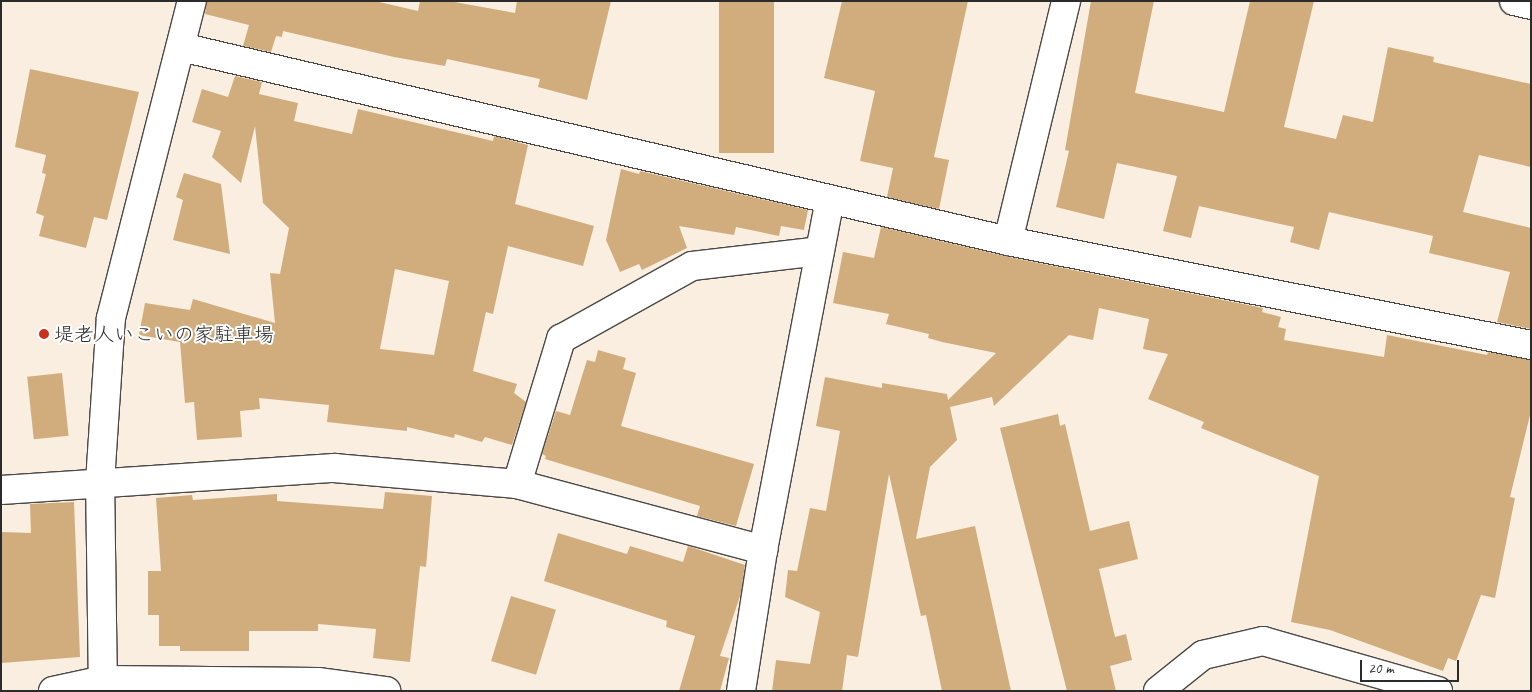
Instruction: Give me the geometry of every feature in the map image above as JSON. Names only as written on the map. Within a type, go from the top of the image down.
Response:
[{"type":"street","points":[[103,686],[100,482],[111,318],[192,1]]},
{"type":"street","points":[[1008,241],[1066,1]]},
{"type":"street","points":[[1514,1],[1531,5]]},
{"type":"street","points":[[181,47],[1008,241],[1531,345]]},
{"type":"street","points":[[741,691],[763,550],[830,199]]},
{"type":"street","points":[[517,484],[560,339],[692,266],[819,251]]},
{"type":"street","points":[[1,490],[334,468],[517,484],[763,550]]},
{"type":"street","points":[[1158,691],[1203,655],[1264,641],[1438,691]]},
{"type":"street","points":[[53,691],[103,686],[319,686],[386,691]]},
{"type":"building","points":[[207,1],[375,1],[418,11],[420,1],[449,1],[515,13],[517,1],[611,1],[587,100],[538,87],[540,79],[447,59],[445,66],[394,57],[283,31],[282,37],[276,36],[271,52],[243,46],[249,25],[205,14]]},
{"type":"building","points":[[719,1],[774,1],[774,153],[719,153]]},
{"type":"building","points":[[842,1],[968,1],[934,157],[949,160],[939,209],[887,197],[893,168],[860,161],[875,91],[824,78]]},
{"type":"building","points":[[1091,1],[1154,1],[1135,93],[1224,112],[1250,1],[1314,1],[1284,127],[1336,139],[1343,115],[1373,122],[1388,47],[1434,57],[1433,62],[1531,84],[1531,167],[1479,155],[1463,212],[1531,228],[1531,329],[1497,322],[1510,272],[1429,253],[1433,236],[1329,212],[1319,250],[1290,242],[1294,227],[1199,206],[1191,238],[1163,231],[1177,176],[1117,163],[1104,219],[1056,207],[1069,151],[1065,150]]},
{"type":"building","points":[[30,69],[139,92],[107,220],[94,217],[86,248],[39,236],[44,216],[36,213],[46,174],[42,173],[46,155],[15,147]]},
{"type":"building","points":[[235,76],[262,82],[259,94],[298,103],[294,121],[352,134],[358,109],[493,141],[494,136],[528,145],[515,204],[594,226],[583,266],[508,246],[493,314],[486,312],[473,371],[517,384],[514,393],[526,402],[512,445],[485,437],[482,442],[455,434],[454,438],[407,427],[407,431],[327,422],[329,405],[259,398],[260,409],[240,411],[242,437],[197,440],[194,402],[185,403],[180,342],[139,335],[145,303],[190,310],[193,299],[275,323],[270,273],[280,274],[289,228],[263,203],[255,126],[241,183],[212,157],[221,131],[192,122],[202,89],[228,97]],"holes":[[[395,269],[449,281],[434,355],[380,349]]]},
{"type":"building","points":[[621,169],[639,174],[640,171],[808,210],[804,230],[781,226],[779,236],[736,227],[734,235],[679,226],[687,248],[642,270],[639,264],[620,272],[606,240]]},
{"type":"building","points":[[184,173],[221,184],[230,254],[173,240],[183,200],[176,197]]},
{"type":"building","points":[[881,227],[1004,256],[1263,308],[1262,312],[1281,317],[1278,327],[1286,329],[1284,340],[1384,357],[1387,335],[1487,355],[1488,352],[1531,360],[1531,411],[1510,497],[1515,498],[1495,598],[1481,595],[1456,661],[1448,658],[1443,671],[1330,630],[1291,622],[1319,476],[1201,428],[1204,422],[1148,399],[1168,354],[1143,349],[1149,319],[1099,308],[1093,340],[1069,335],[994,406],[992,397],[950,407],[957,440],[930,467],[916,539],[975,526],[1011,691],[942,691],[926,615],[921,616],[889,474],[858,657],[847,655],[842,691],[772,691],[776,660],[810,664],[820,612],[785,597],[788,570],[797,571],[810,508],[826,511],[840,431],[816,426],[825,377],[882,388],[882,383],[947,394],[948,400],[996,353],[942,342],[928,338],[929,334],[886,324],[889,314],[833,303],[843,252],[874,258]]},
{"type":"building","points":[[598,350],[626,358],[623,369],[636,373],[621,426],[754,464],[736,526],[697,516],[700,506],[545,459],[546,456],[542,454],[556,411],[570,415],[587,360],[595,362]]},
{"type":"building","points":[[62,373],[69,436],[34,439],[27,377]]},
{"type":"building","points":[[1058,414],[1060,426],[1065,424],[1090,531],[1129,521],[1138,559],[1099,569],[1115,637],[1126,634],[1132,660],[1110,666],[1116,691],[1067,691],[1000,428]]},
{"type":"building","points":[[385,492],[432,496],[426,567],[420,566],[410,662],[373,658],[376,629],[318,624],[318,631],[249,631],[249,651],[180,651],[180,646],[159,646],[159,615],[148,615],[148,571],[161,571],[156,498],[192,495],[193,500],[277,494],[277,501],[383,509]]},
{"type":"building","points":[[74,502],[80,657],[1,663],[1,532],[31,533],[30,504]]},
{"type":"building","points":[[558,533],[627,554],[630,546],[683,562],[688,546],[745,565],[741,593],[720,656],[729,658],[720,691],[679,691],[695,636],[666,627],[667,621],[544,581]]},
{"type":"building","points":[[511,596],[556,610],[536,675],[491,661]]},
{"type":"place","name":"堤老人いこいの家駐車場","points":[[44,334]]}]
